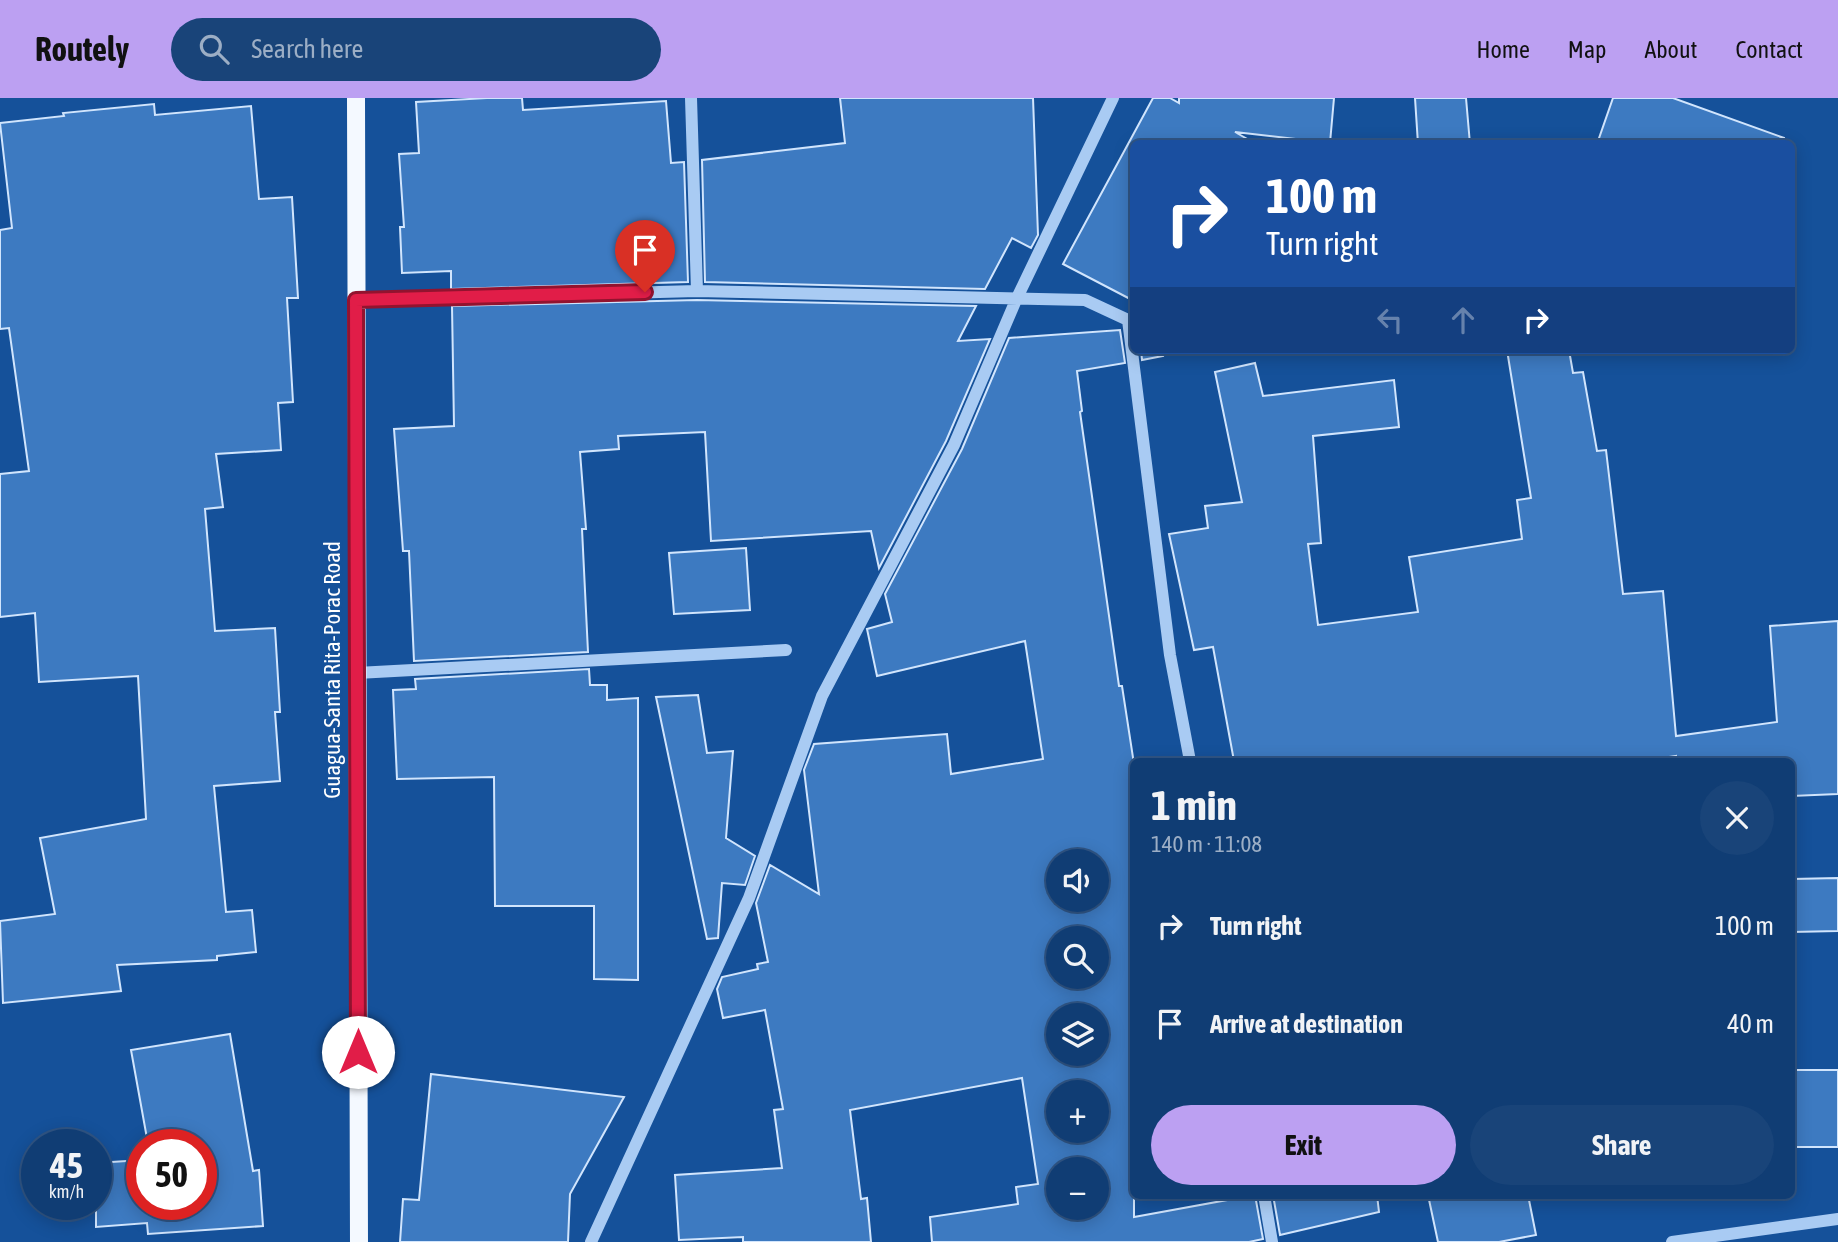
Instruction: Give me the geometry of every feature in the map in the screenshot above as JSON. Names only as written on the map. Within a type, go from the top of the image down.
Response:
[{"type":"main road","name":"Guagua-Santa Rita-Porac Road","points":[[356,98],[359,1242]]},
{"type":"street","points":[[691,98],[697,291]]},
{"type":"street","points":[[591,1242],[749,898],[822,696],[954,445],[1016,300],[1113,98]]},
{"type":"street","points":[[356,300],[697,291],[1085,300],[1128,320],[1130,336]]},
{"type":"street","points":[[1132,354],[1170,655],[1189,758]]},
{"type":"street","points":[[357,673],[786,650]]},
{"type":"street","points":[[1265,1199],[1272,1242]]},
{"type":"street","points":[[1672,1242],[1838,1219]]},
{"type":"building","points":[[522,98],[523,110],[666,101],[671,163],[684,162],[688,282],[451,289],[451,271],[402,273],[400,227],[404,227],[399,154],[419,153],[416,102]]},
{"type":"building","points":[[840,98],[1033,98],[1038,235],[1031,248],[1012,238],[985,289],[705,282],[702,160],[845,143]]},
{"type":"building","points":[[1153,98],[1170,98],[1179,103],[1179,98],[1334,98],[1330,140],[1304,140],[1235,132],[1249,140],[1130,140]]},
{"type":"building","points":[[1415,98],[1466,98],[1470,140],[1418,140]]},
{"type":"building","points":[[1613,98],[1673,98],[1784,138],[1784,140],[1598,140]]},
{"type":"building","points":[[154,104],[155,115],[251,106],[259,199],[292,197],[298,298],[287,298],[293,402],[278,403],[281,450],[216,454],[223,507],[205,509],[215,631],[275,628],[280,712],[275,712],[280,781],[214,786],[226,912],[252,910],[256,952],[217,956],[217,960],[117,965],[121,991],[3,1003],[0,921],[55,914],[40,838],[146,819],[138,676],[39,682],[35,613],[0,617],[0,474],[29,471],[9,328],[0,329],[0,230],[12,228],[0,123],[64,116],[63,113]]},
{"type":"building","points":[[1130,140],[1130,299],[1063,264]]},
{"type":"building","points":[[697,300],[976,306],[958,341],[990,339],[946,441],[879,568],[871,531],[711,541],[705,432],[618,436],[619,449],[580,452],[586,529],[582,529],[588,652],[414,661],[409,551],[403,551],[394,429],[454,426],[452,306]]},
{"type":"building","points":[[1120,330],[1125,363],[1077,371],[1080,412],[1119,686],[1122,686],[1133,758],[1130,758],[1130,1199],[1134,1199],[1134,1217],[1233,1199],[1256,1199],[1263,1239],[1249,1242],[932,1242],[930,1217],[1018,1204],[1016,1187],[1038,1184],[1022,1078],[850,1110],[861,1199],[867,1198],[871,1242],[743,1242],[743,1237],[679,1240],[675,1175],[782,1168],[774,1110],[783,1109],[765,1010],[723,1018],[717,989],[722,977],[758,969],[757,964],[768,962],[756,903],[770,865],[819,894],[804,770],[814,744],[947,734],[951,774],[1043,759],[1025,641],[877,676],[867,629],[892,622],[885,594],[962,449],[1009,338]]},
{"type":"building","points":[[1141,354],[1163,354],[1163,356],[1142,360]]},
{"type":"building","points":[[1508,354],[1570,354],[1573,373],[1583,372],[1597,451],[1606,450],[1623,594],[1663,591],[1676,736],[1777,722],[1770,626],[1838,621],[1838,794],[1795,796],[1795,758],[1233,758],[1213,647],[1194,650],[1169,534],[1208,528],[1205,506],[1242,502],[1215,372],[1255,363],[1263,396],[1394,380],[1399,427],[1313,436],[1321,543],[1308,544],[1318,625],[1418,612],[1409,557],[1522,539],[1517,500],[1531,498]]},
{"type":"building","points":[[746,548],[750,610],[674,614],[669,553]]},
{"type":"building","points":[[589,669],[590,685],[607,685],[607,700],[638,698],[638,980],[594,979],[594,906],[495,906],[494,777],[397,779],[393,690],[416,689],[415,679]]},
{"type":"building","points":[[698,695],[707,753],[733,751],[726,838],[755,856],[745,885],[722,883],[718,938],[707,939],[656,697]]},
{"type":"building","points":[[1838,878],[1838,931],[1795,932],[1795,879]]},
{"type":"building","points":[[230,1034],[253,1171],[259,1170],[263,1226],[148,1234],[147,1223],[96,1227],[96,1220],[112,1220],[112,1162],[126,1161],[126,1220],[217,1220],[217,1129],[145,1129],[131,1050]]},
{"type":"building","points":[[1795,1070],[1838,1070],[1838,1147],[1795,1147]]},
{"type":"building","points":[[431,1074],[624,1097],[570,1194],[568,1242],[400,1242],[403,1199],[419,1200]]},
{"type":"building","points":[[1274,1199],[1377,1199],[1379,1212],[1280,1235]]},
{"type":"building","points":[[1429,1199],[1529,1199],[1536,1235],[1499,1242],[1438,1242]]},
{"type":"route","points":[[358,1052],[356,300],[645,292]]}]
